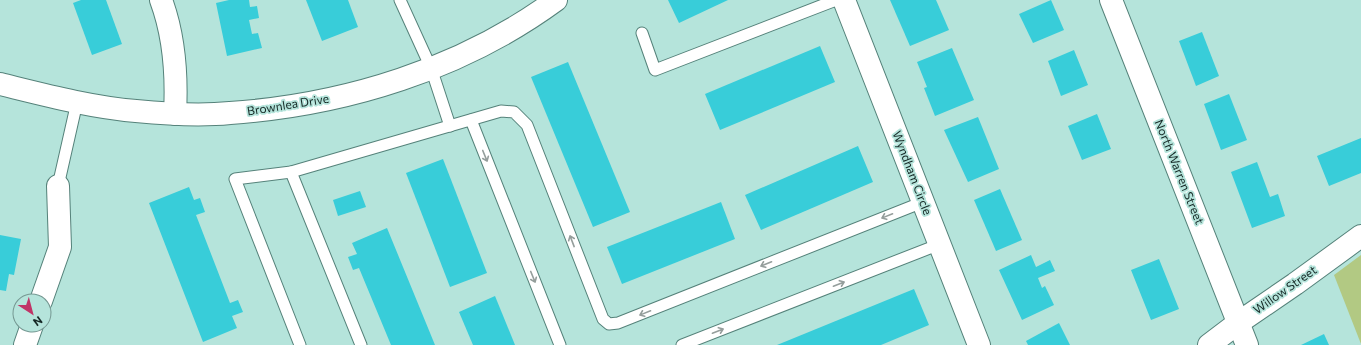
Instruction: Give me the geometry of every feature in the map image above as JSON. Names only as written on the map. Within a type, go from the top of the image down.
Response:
[{"type":"street","points":[[160,0],[167,17],[176,83],[176,114]]},
{"type":"street","name":"Brownlea Drive","points":[[0,84],[77,102],[135,111],[176,114],[229,114],[306,104],[379,87],[430,68],[472,50],[506,32],[539,13],[556,0]]},
{"type":"street","name":"Wyndham Circle","points":[[844,0],[979,345]]},
{"type":"street","name":"North Warren Street","points":[[1111,0],[1247,345]]},
{"type":"street","points":[[44,293],[60,247],[58,186]]},
{"type":"street","name":"Willow Street","points":[[1209,345],[1361,236]]},
{"type":"street","points":[[25,345],[29,333]]},
{"type":"lane","points":[[400,0],[430,68],[450,126]]},
{"type":"lane","points":[[642,33],[655,70],[836,0]]},
{"type":"lane","points":[[58,186],[77,102]]},
{"type":"lane","points":[[300,345],[235,179],[291,172],[501,110],[514,112],[527,125],[603,319],[609,324],[618,323],[923,202]]},
{"type":"lane","points":[[470,120],[560,345]]},
{"type":"lane","points":[[291,172],[361,345]]},
{"type":"lane","points":[[682,345],[940,244]]},
{"type":"green space","points":[[1361,255],[1361,344],[1334,275]]},
{"type":"building","points":[[81,0],[106,0],[122,44],[92,55],[73,3]]},
{"type":"building","points":[[229,0],[249,0],[250,7],[257,6],[259,18],[249,20],[252,34],[258,33],[262,48],[227,56],[216,3]]},
{"type":"building","points":[[306,0],[348,0],[358,27],[322,41]]},
{"type":"building","points":[[668,0],[728,0],[679,23]]},
{"type":"building","points":[[890,0],[936,0],[949,30],[910,46]]},
{"type":"building","points":[[1051,0],[1064,30],[1033,43],[1019,14]]},
{"type":"building","points":[[1202,32],[1219,76],[1196,86],[1179,41]]},
{"type":"building","points":[[820,46],[835,82],[720,130],[705,94]]},
{"type":"building","points":[[952,48],[974,100],[935,116],[924,88],[927,87],[917,62]]},
{"type":"building","points":[[1074,50],[1088,85],[1061,96],[1048,61]]},
{"type":"building","points":[[568,62],[630,212],[593,227],[531,77]]},
{"type":"building","points":[[1229,94],[1247,140],[1221,150],[1204,104]]},
{"type":"building","points":[[1097,114],[1111,149],[1082,160],[1068,126]]},
{"type":"building","points":[[978,117],[999,169],[968,182],[944,130]]},
{"type":"building","points":[[1361,138],[1361,173],[1329,186],[1317,156]]},
{"type":"building","points":[[858,146],[873,182],[761,230],[745,195]]},
{"type":"building","points":[[443,159],[487,273],[450,287],[406,173]]},
{"type":"building","points":[[1257,162],[1270,197],[1278,194],[1285,216],[1252,228],[1231,172]]},
{"type":"building","points":[[189,187],[194,200],[200,198],[205,212],[196,215],[230,303],[238,300],[243,312],[232,316],[237,328],[203,342],[149,203]]},
{"type":"building","points":[[1000,189],[1022,240],[996,251],[974,200]]},
{"type":"building","points":[[360,191],[366,207],[338,216],[333,200]]},
{"type":"building","points":[[721,202],[735,239],[622,284],[607,247]]},
{"type":"building","points":[[387,228],[435,345],[391,345],[359,268],[353,270],[348,257],[357,254],[352,243]]},
{"type":"building","points":[[0,235],[21,239],[14,275],[9,274],[6,291],[0,290]]},
{"type":"building","points":[[1031,255],[1036,267],[1050,260],[1055,271],[1038,278],[1042,288],[1045,286],[1054,305],[1022,320],[999,270]]},
{"type":"building","points":[[1159,259],[1179,309],[1151,320],[1131,270]]},
{"type":"building","points":[[914,289],[929,325],[881,345],[777,345]]},
{"type":"building","points":[[495,296],[515,345],[473,345],[459,312]]},
{"type":"building","points":[[1059,323],[1070,345],[1028,345],[1026,341]]},
{"type":"building","points":[[1324,334],[1329,345],[1301,345]]}]
